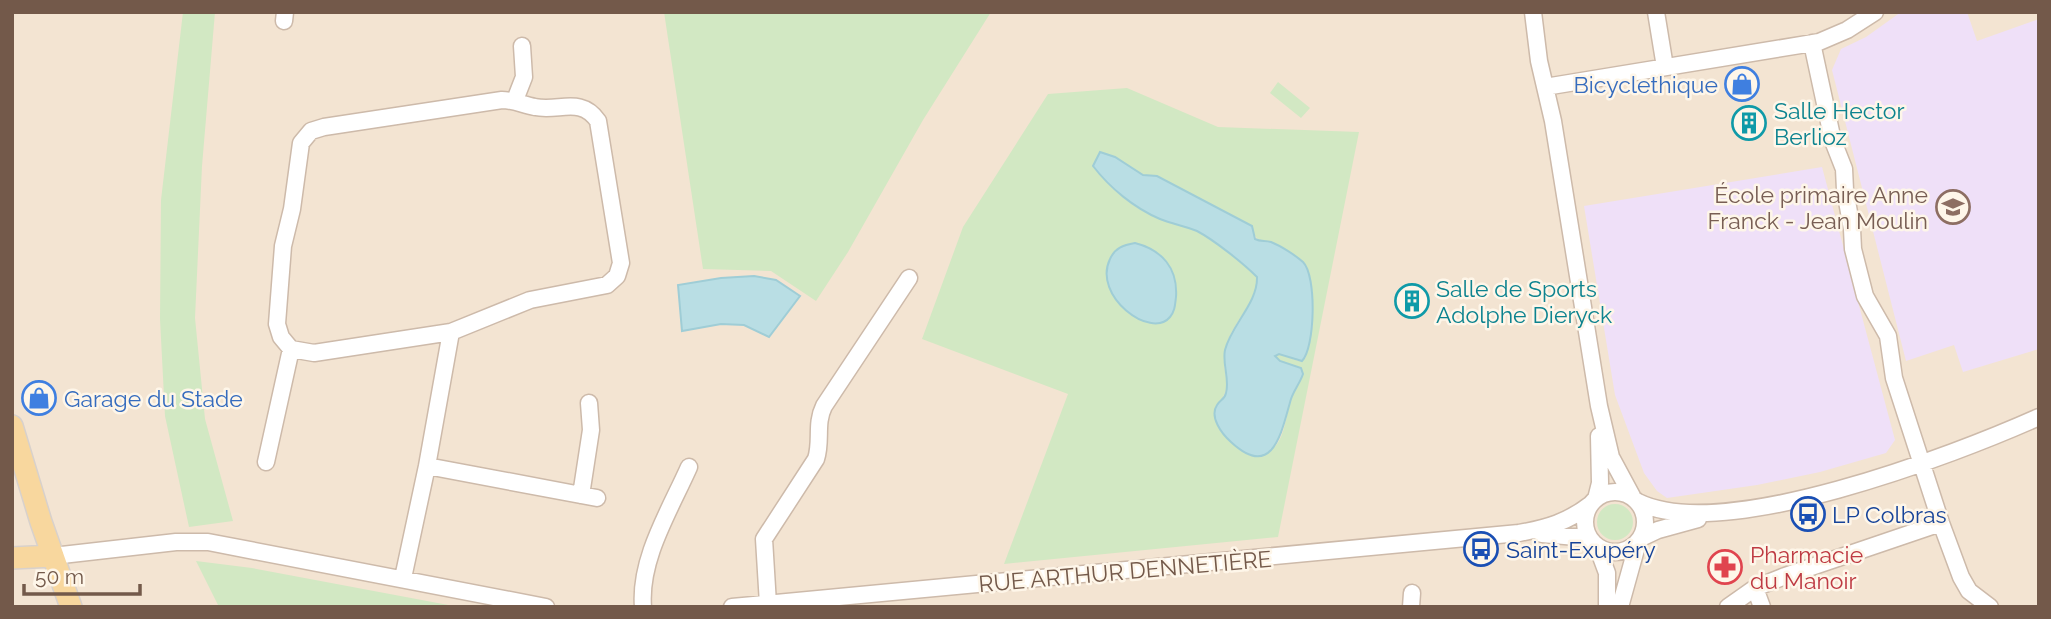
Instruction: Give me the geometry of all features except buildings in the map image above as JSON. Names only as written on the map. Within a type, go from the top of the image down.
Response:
[{"type":"main road","points":[[12,425],[58,607]]},
{"type":"main road","points":[[12,464],[46,556],[72,607]]},
{"type":"main road","points":[[12,558],[46,556]]},
{"type":"street","points":[[1533,12],[1539,61],[1553,121],[1599,405],[1611,457],[1646,519],[1620,607]]},
{"type":"street","points":[[1656,12],[1665,67]]},
{"type":"street","points":[[1545,87],[1812,43],[1841,33],[1875,12]]},
{"type":"street","points":[[1812,43],[1833,141],[1844,169],[1854,254],[1868,305],[1888,336],[1893,373],[1941,523],[1965,585],[1976,598],[1990,607]]},
{"type":"street","points":[[515,100],[524,77],[522,46]]},
{"type":"street","points":[[502,100],[515,100],[539,108],[578,106],[590,111],[598,121],[621,267],[614,279],[602,287],[530,300],[451,332],[314,353],[291,349],[278,331],[277,316],[283,246],[292,209],[299,151],[305,136],[316,128],[502,100]]},
{"type":"street","points":[[768,604],[764,539],[816,459],[817,426],[824,406],[909,278]]},
{"type":"street","points":[[403,578],[427,466],[451,332]]},
{"type":"street","points":[[266,461],[291,349]]},
{"type":"street","points":[[427,466],[589,496],[589,403]]},
{"type":"street","points":[[1599,405],[1600,479],[1586,514],[1586,525],[1607,573],[1607,607]]},
{"type":"street","points":[[1595,544],[1605,550],[1627,550],[1639,540],[1663,528],[1821,492],[1922,464],[2039,417]]},
{"type":"street","points":[[643,607],[645,565],[689,467]]},
{"type":"street","points":[[1593,501],[1607,492],[1616,491],[1653,509],[1669,512],[1725,512]]},
{"type":"street","name":"RUE ARTHUR DENNETIÈRE","points":[[1519,534],[1556,525],[1574,516],[1593,501]]},
{"type":"street","points":[[1728,607],[1755,588],[1941,523]]},
{"type":"street","name":"RUE ARTHUR DENNETIÈRE","points":[[732,607],[1519,534],[1565,535],[1595,544]]},
{"type":"street","points":[[46,556],[199,541],[546,607]]},
{"type":"street","points":[[1755,588],[1762,607]]},
{"type":"street","points":[[919,590],[924,607]]},
{"type":"shaded area","points":[[12,12],[2039,12],[2039,607],[12,607]]},
{"type":"shaded area","name":"École primaire Anne Franck - Jean Moulin","points":[[1901,12],[1967,12],[1977,41],[2039,19],[2039,349],[1963,372],[1954,345],[1906,361],[1832,70],[1841,49],[1866,37]]},
{"type":"shaded area","points":[[1822,167],[1895,440],[1886,453],[1820,472],[1757,485],[1667,498],[1657,491],[1644,473],[1615,395],[1584,206]]},
{"type":"green space","points":[[183,12],[215,12],[202,166],[195,318],[205,419],[233,521],[189,527],[165,416],[160,319],[161,200]]},
{"type":"green space","points":[[664,12],[991,12],[923,120],[848,252],[816,301],[771,271],[703,269]]},
{"type":"green space","points":[[1278,82],[1310,108],[1301,118],[1270,93]]},
{"type":"green space","points":[[1127,88],[1218,127],[1359,132],[1278,537],[1004,564],[1068,394],[922,339],[963,227],[1048,94]],"holes":[[[1100,152],[1115,157],[1143,175],[1157,176],[1252,226],[1257,238],[1269,241],[1311,287],[1313,325],[1305,359],[1298,361],[1279,354],[1275,357],[1303,374],[1291,400],[1279,441],[1267,452],[1243,452],[1215,407],[1222,399],[1227,386],[1224,360],[1228,341],[1253,296],[1257,277],[1204,235],[1150,215],[1123,197],[1093,166]]]},
{"type":"green space","points":[[1615,504],[1628,509],[1633,522],[1628,535],[1615,540],[1602,535],[1597,522],[1602,509]]},
{"type":"green space","points":[[196,561],[252,568],[459,607],[219,607]]},
{"type":"water","points":[[1100,152],[1115,157],[1143,175],[1157,176],[1252,226],[1255,239],[1283,248],[1303,262],[1308,270],[1313,312],[1306,354],[1302,361],[1279,354],[1275,356],[1280,361],[1301,368],[1303,374],[1291,399],[1279,436],[1267,454],[1257,456],[1246,453],[1231,442],[1221,430],[1215,415],[1217,405],[1225,397],[1227,388],[1225,350],[1253,296],[1257,277],[1204,235],[1150,214],[1123,197],[1093,166]]},
{"type":"water","points":[[1135,243],[1160,256],[1174,277],[1174,310],[1170,317],[1161,323],[1138,319],[1116,300],[1109,287],[1107,273],[1112,255],[1120,248]]},
{"type":"water","points":[[754,276],[776,280],[800,296],[769,337],[744,325],[721,324],[682,331],[678,285]]},
{"type":"place","name":"Bicyclethique","points":[[1742,84]]},
{"type":"place","name":"Salle Hector Berlioz","points":[[1749,123]]},
{"type":"place","name":"École primaire Anne Franck - Jean Moulin","points":[[1953,207]]},
{"type":"place","name":"Salle de Sports Adolphe Dieryck","points":[[1412,301]]},
{"type":"place","name":"Garage du Stade","points":[[39,398]]},
{"type":"place","name":"LP Colbras","points":[[1808,514]]},
{"type":"place","name":"Saint-Exupéry","points":[[1481,549]]},
{"type":"place","name":"Pharmacie du Manoir","points":[[1725,567]]}]
